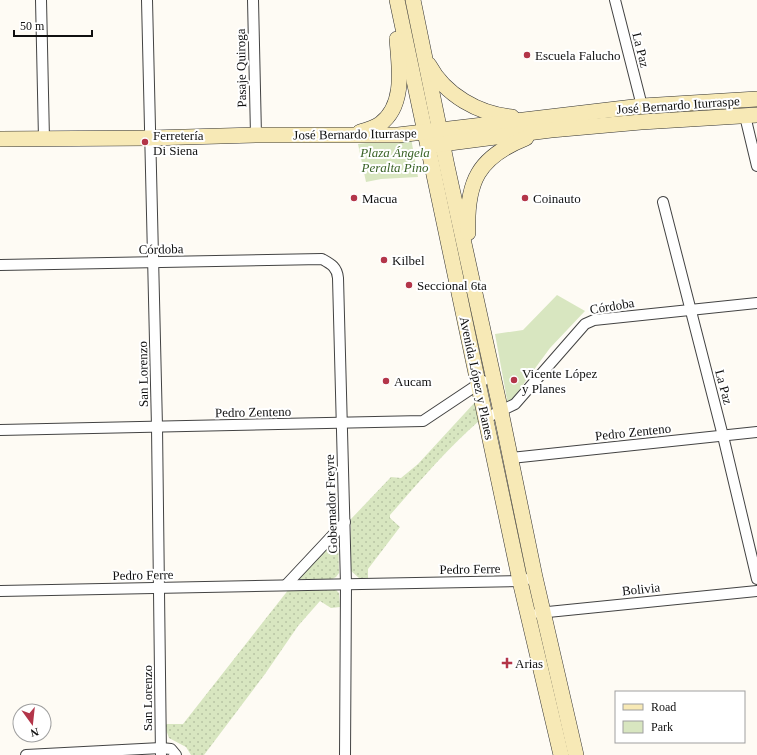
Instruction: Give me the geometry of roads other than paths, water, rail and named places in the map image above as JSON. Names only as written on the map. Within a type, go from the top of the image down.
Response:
[{"type":"main road","points":[[348,135],[370,129],[380,124],[388,116],[395,102],[399,79],[393,0]]},
{"type":"main road","name":"Avenida López y Planes","points":[[397,0],[520,581],[561,755]]},
{"type":"main road","name":"Avenida López y Planes","points":[[413,0],[535,577],[576,755]]},
{"type":"main road","points":[[424,54],[432,70],[441,82],[460,98],[477,108],[495,115],[552,124]]},
{"type":"main road","name":"José Bernardo Iturraspe","points":[[552,124],[642,106],[757,99]]},
{"type":"main road","name":"José Bernardo Iturraspe","points":[[0,139],[150,138],[256,135],[398,135],[426,139],[552,124],[751,116]]},
{"type":"main road","points":[[471,274],[468,218],[470,196],[476,176],[485,164],[500,150],[528,138],[552,124]]},
{"type":"street","points":[[42,0],[44,139]]},
{"type":"street","name":"San Lorenzo","points":[[147,0],[154,262],[161,752],[171,749],[176,755]]},
{"type":"street","name":"Pasaje Quiroga","points":[[253,0],[256,135]]},
{"type":"street","name":"La Paz","points":[[615,0],[642,106]]},
{"type":"street","points":[[751,116],[757,166]]},
{"type":"street","name":"La Paz","points":[[663,202],[723,436],[757,578]]},
{"type":"street","name":"Córdoba","points":[[0,265],[322,260]]},
{"type":"street","name":"Gobernador Freyre","points":[[322,260],[334,265],[338,273],[346,584],[344,755]]},
{"type":"street","name":"Córdoba","points":[[486,418],[515,404],[585,324],[594,320],[757,303]]},
{"type":"street","name":"Pedro Zenteno","points":[[0,430],[423,421],[492,373]]},
{"type":"street","name":"Pedro Zenteno","points":[[511,458],[757,432]]},
{"type":"street","points":[[286,585],[345,522]]},
{"type":"street","name":"Pedro Ferre","points":[[0,591],[520,581],[535,577]]},
{"type":"street","name":"Bolivia","points":[[528,615],[543,612],[757,591]]},
{"type":"street","points":[[26,755],[161,752]]},
{"type":"place","name":"Escuela Falucho","points":[[527,55]]},
{"type":"place","name":"Ferretería Di Siena","points":[[145,142]]},
{"type":"place","name":"Macua","points":[[354,198]]},
{"type":"place","name":"Coinauto","points":[[525,198]]},
{"type":"place","name":"Kilbel","points":[[384,260]]},
{"type":"place","name":"Seccional 6ta","points":[[409,285]]},
{"type":"place","name":"Vicente López y Planes","points":[[514,380]]},
{"type":"place","name":"Aucam","points":[[386,381]]},
{"type":"place","name":"Arias","points":[[507,663]]},
{"type":"park label","name":"Plaza Ángela Peralta Pino","points":[[395,160]]}]
